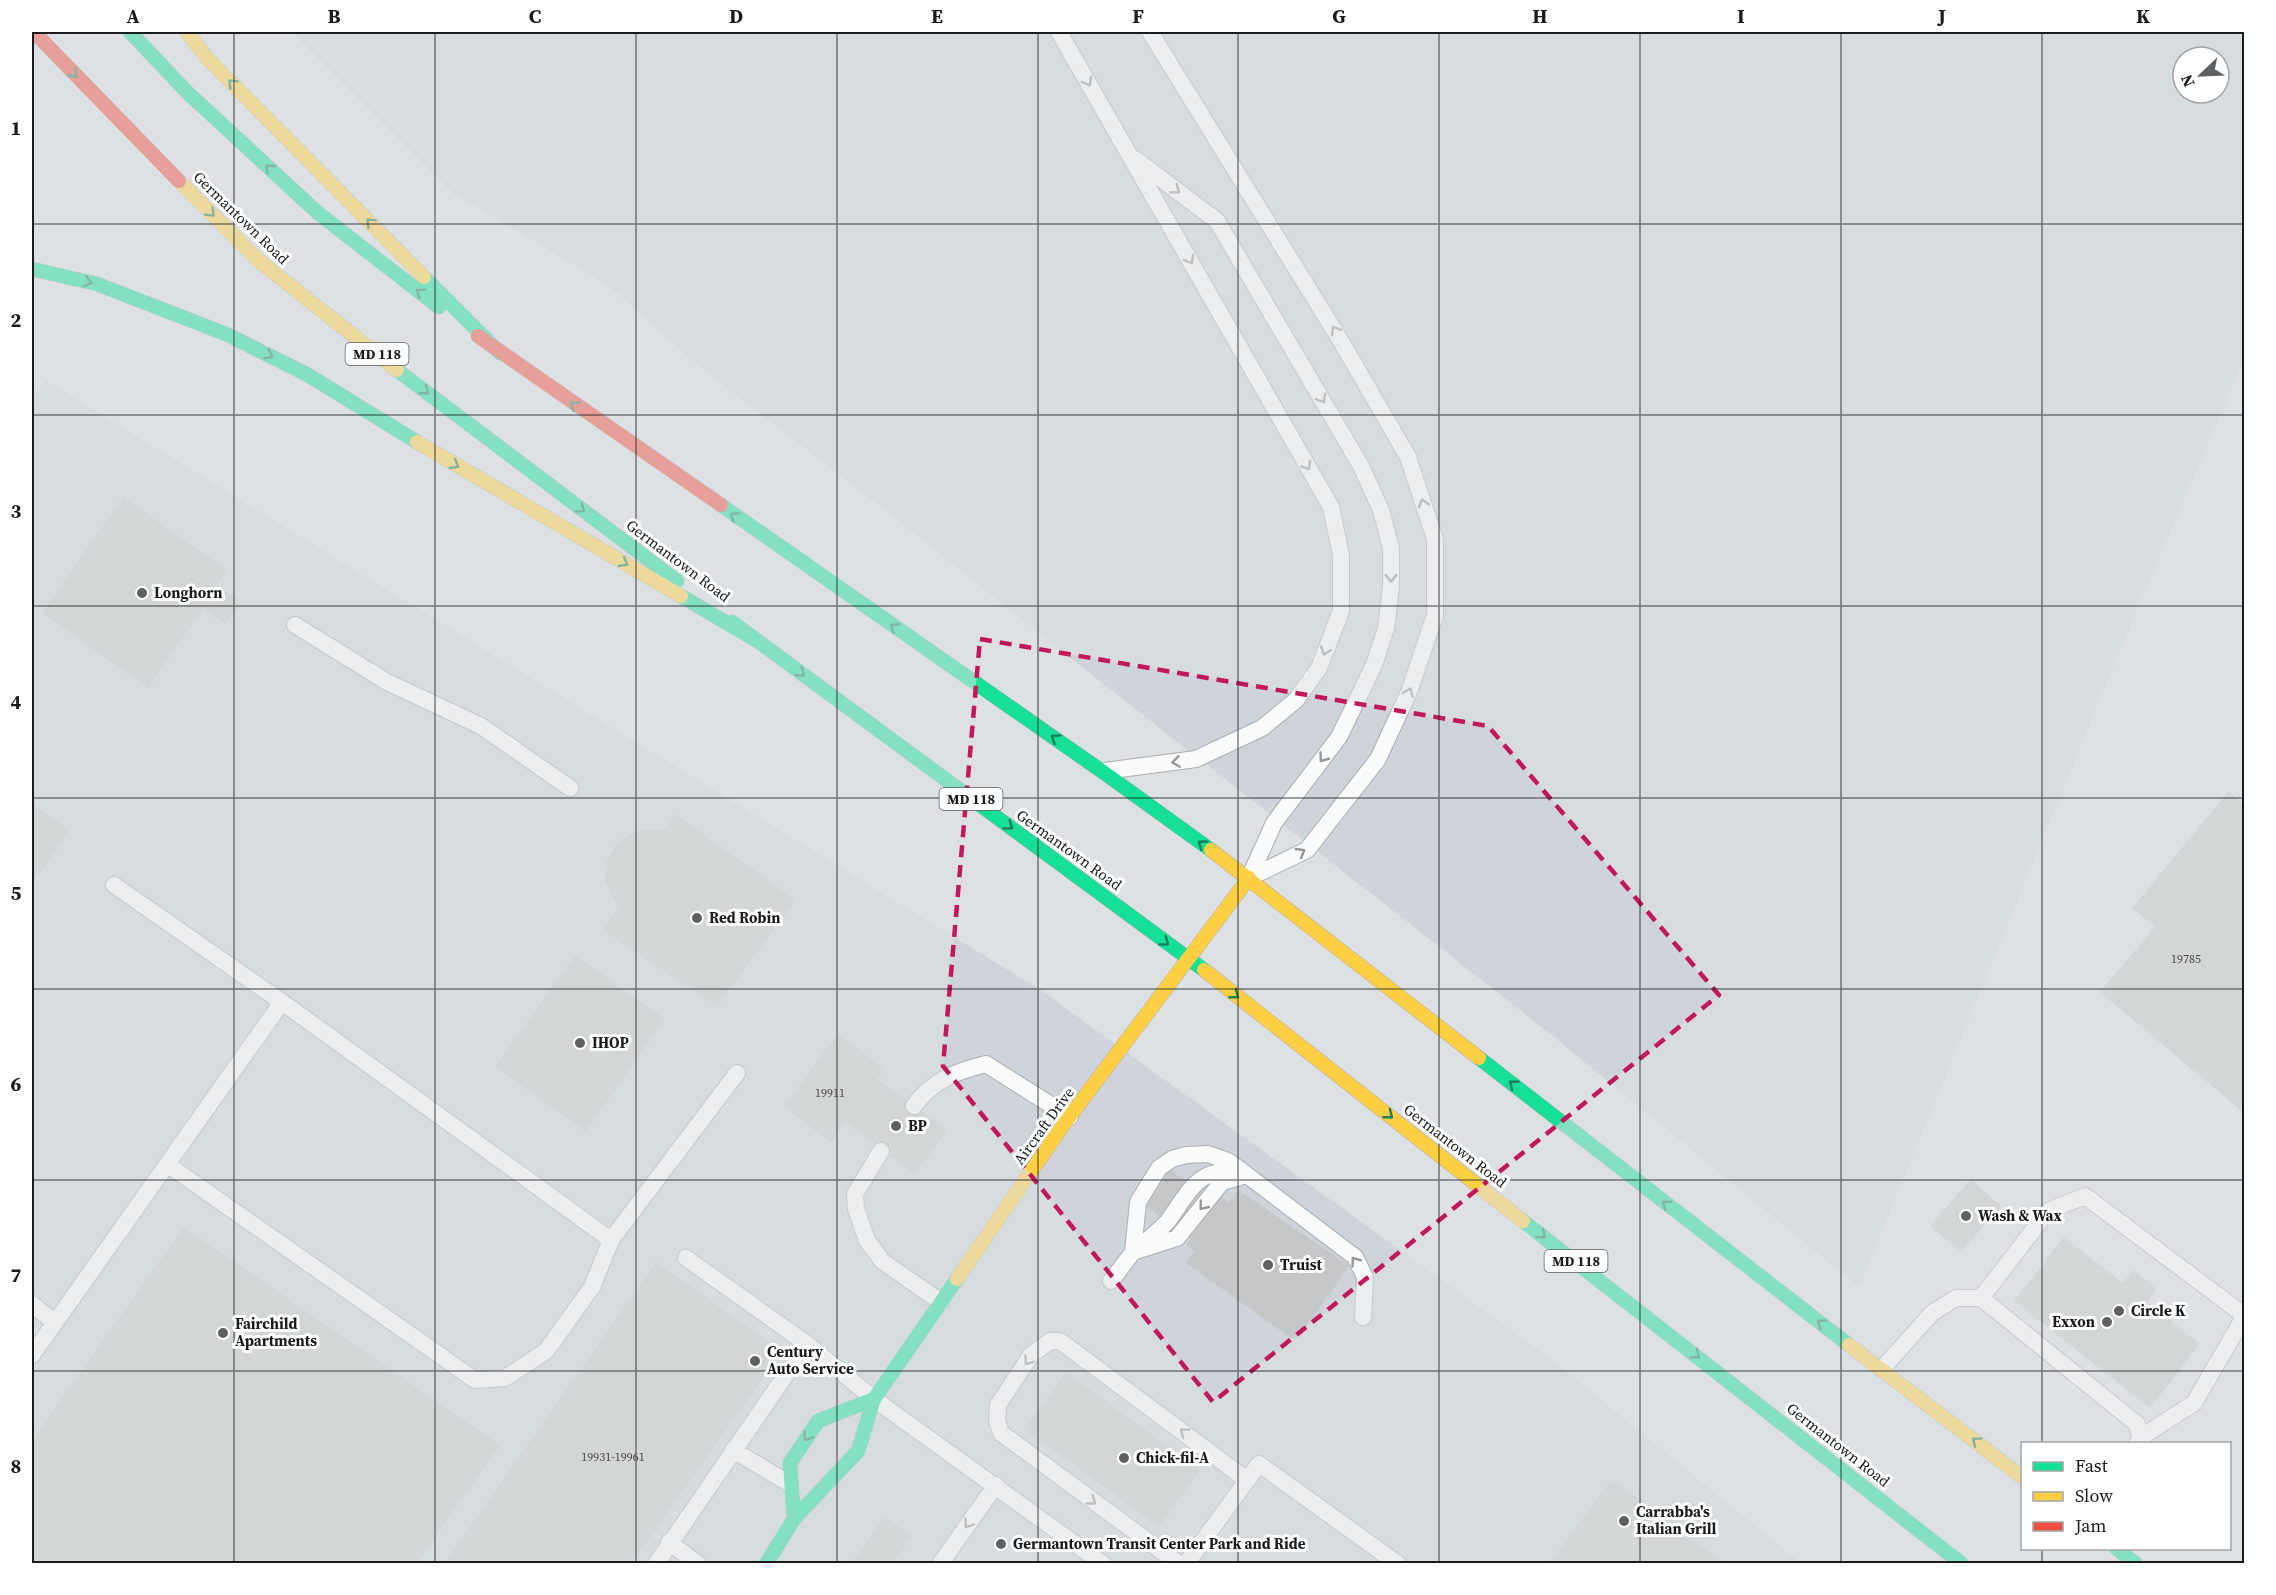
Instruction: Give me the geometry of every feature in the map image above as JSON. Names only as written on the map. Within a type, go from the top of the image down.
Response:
[{"type":"main road","name":"Germantown Road","points":[[34,32],[258,260],[449,411],[1189,959],[1962,1563]]},
{"type":"main road","points":[[130,32],[188,93],[318,213],[500,353],[1103,772],[1249,878],[1659,1198],[2021,1476]]},
{"type":"main road","points":[[188,32],[207,58],[500,353]]},
{"type":"main road","points":[[32,269],[97,285],[226,334],[308,375],[425,447],[754,639]]},
{"type":"main road","name":"Aircraft Drive","points":[[766,1563],[794,1519],[858,1451],[874,1399],[1070,1117],[1249,878]]},
{"type":"main road","points":[[794,1519],[790,1463],[818,1421],[874,1399]]},
{"type":"main road","points":[[2119,1550],[2136,1563]]},
{"type":"lane","points":[[1059,32],[1331,507],[1341,555],[1341,611],[1319,668],[1296,700],[1262,728],[1196,759],[1103,772]]},
{"type":"lane","points":[[1150,32],[1342,343],[1408,457],[1435,539],[1435,615],[1409,692],[1378,759],[1307,850],[1249,878]]},
{"type":"lane","points":[[1130,155],[1217,220],[1361,466],[1381,510],[1391,548],[1391,587],[1386,628],[1374,665],[1339,737],[1274,823],[1249,878]]},
{"type":"lane","points":[[295,625],[387,682],[481,726],[570,788]]},
{"type":"lane","points":[[114,885],[282,1002],[611,1240]]},
{"type":"lane","points":[[32,1354],[282,1002]]},
{"type":"lane","points":[[914,1106],[924,1092],[959,1070],[986,1065],[1070,1117]]},
{"type":"lane","points":[[167,1164],[475,1380],[505,1378],[546,1351],[592,1287],[611,1240],[737,1073]]},
{"type":"lane","points":[[881,1151],[855,1194],[856,1209],[867,1240],[882,1261],[941,1302]]},
{"type":"lane","points":[[1134,1252],[1138,1202],[1160,1168],[1172,1159],[1186,1155],[1208,1154],[1228,1161],[1355,1257],[1365,1277],[1363,1317]]},
{"type":"lane","points":[[1111,1281],[1134,1252],[1177,1238],[1222,1182],[1246,1175]]},
{"type":"lane","points":[[1882,1369],[1932,1313],[1956,1298],[1981,1298],[2137,1424],[2139,1441],[2194,1403],[2244,1316],[2085,1196],[2048,1211],[1981,1298]]},
{"type":"lane","points":[[686,1258],[807,1344],[874,1399],[1103,1563]]},
{"type":"lane","points":[[32,1304],[55,1323]]},
{"type":"lane","points":[[1179,1563],[1001,1433],[997,1420],[998,1405],[1031,1355],[1050,1341],[1060,1341],[1247,1480]]},
{"type":"lane","points":[[656,1563],[807,1344]]},
{"type":"lane","points":[[733,1450],[790,1484]]},
{"type":"lane","points":[[1186,1563],[1259,1464],[1398,1563]]},
{"type":"lane","points":[[940,1563],[996,1485]]},
{"type":"lane","points":[[669,1542],[698,1563]]},
{"type":"highlighted area","points":[[980,639],[1488,726],[1719,995],[1213,1402],[943,1066]]},
{"type":"shaded area","points":[[292,32],[2244,32],[2244,359],[2121,648],[1859,1287],[1543,1028],[701,368],[608,285],[454,194]]},
{"type":"shaded area","points":[[45,380],[1039,989],[1551,1359],[1801,1563],[32,1563],[32,398]]},
{"type":"building","name":"Longhorn","points":[[123,497],[227,570],[217,585],[241,602],[225,624],[203,608],[148,688],[42,613]]},
{"type":"building","points":[[2229,791],[2244,805],[2244,1113],[2100,992],[2155,927],[2132,908]]},
{"type":"building","points":[[32,803],[70,831],[32,884]]},
{"type":"building","name":"Red Robin","points":[[675,814],[796,900],[717,1006],[603,930],[618,907],[605,881],[606,862],[617,843],[636,831],[665,831]]},
{"type":"building","name":"IHOP","points":[[575,955],[665,1019],[586,1131],[495,1067]]},
{"type":"building","points":[[837,1034],[884,1068],[877,1079],[947,1130],[915,1174],[845,1122],[831,1142],[784,1107]]},
{"type":"building","name":"Truist","points":[[1170,1170],[1215,1202],[1220,1195],[1229,1203],[1238,1190],[1350,1266],[1295,1341],[1186,1263],[1195,1251],[1186,1244],[1190,1239],[1146,1206]]},
{"type":"building","name":"Wash & Wax","points":[[1971,1179],[2001,1206],[1961,1252],[1930,1226]]},
{"type":"building","name":"Fairchild Apartments","points":[[184,1227],[500,1445],[416,1564],[32,1564],[32,1440]]},
{"type":"building","name":"Exxon","points":[[2064,1237],[2123,1283],[2134,1270],[2157,1289],[2147,1302],[2200,1344],[2150,1408],[2014,1301]]},
{"type":"building","points":[[656,1262],[782,1351],[631,1564],[444,1564]]},
{"type":"building","name":"Chick-fil-A","points":[[1066,1372],[1200,1470],[1159,1527],[1025,1429]]},
{"type":"building","name":"Carrabba's Italian Grill","points":[[1612,1479],[1725,1564],[1549,1564]]},
{"type":"building","points":[[884,1517],[912,1536],[893,1564],[852,1564]]},
{"type":"traffic: fast","points":[[130,32],[188,93],[318,213],[439,307]]},
{"type":"traffic: fast","points":[[32,269],[97,284],[226,334],[308,375],[417,442]]},
{"type":"traffic: fast","points":[[424,277],[500,353]]},
{"type":"traffic: fast","points":[[397,370],[677,581]]},
{"type":"traffic: fast","points":[[721,505],[1211,850]]},
{"type":"traffic: fast","points":[[681,596],[754,639]]},
{"type":"traffic: fast","points":[[732,622],[1204,970]]},
{"type":"traffic: fast","points":[[1479,1058],[1849,1345]]},
{"type":"traffic: fast","points":[[1523,1221],[1962,1564]]},
{"type":"traffic: fast","points":[[766,1564],[794,1519],[858,1451],[874,1399],[957,1279]]},
{"type":"traffic: fast","points":[[794,1519],[790,1463],[818,1421],[874,1399]]},
{"type":"traffic: fast","points":[[2118,1550],[2136,1564]]},
{"type":"traffic: slow","points":[[187,32],[207,58],[424,277]]},
{"type":"traffic: slow","points":[[179,181],[258,260],[397,370]]},
{"type":"traffic: slow","points":[[417,442],[681,596]]},
{"type":"traffic: slow","points":[[1211,850],[1479,1058]]},
{"type":"traffic: slow","points":[[957,1279],[1061,1128],[1249,878]]},
{"type":"traffic: slow","points":[[1204,970],[1523,1221]]},
{"type":"traffic: slow","points":[[1849,1345],[2021,1476]]},
{"type":"traffic: jam","points":[[34,32],[179,181]]},
{"type":"traffic: jam","points":[[478,336],[721,505]]},
{"type":"place","name":"Longhorn","points":[[142,593]]},
{"type":"place","name":"Red Robin","points":[[697,918]]},
{"type":"place","name":"IHOP","points":[[580,1043]]},
{"type":"place","name":"BP","points":[[896,1126]]},
{"type":"place","name":"Wash & Wax","points":[[1966,1216]]},
{"type":"place","name":"Truist","points":[[1268,1265]]},
{"type":"place","name":"Circle K","points":[[2119,1311]]},
{"type":"place","name":"Exxon","points":[[2107,1322]]},
{"type":"place","name":"Fairchild Apartments","points":[[223,1333]]},
{"type":"place","name":"Century Auto Service","points":[[755,1361]]},
{"type":"place","name":"Chick-fil-A","points":[[1124,1458]]},
{"type":"place","name":"Carrabba's Italian Grill","points":[[1624,1521]]},
{"type":"place","name":"Germantown Transit Center Park and Ride","points":[[1001,1544]]}]
